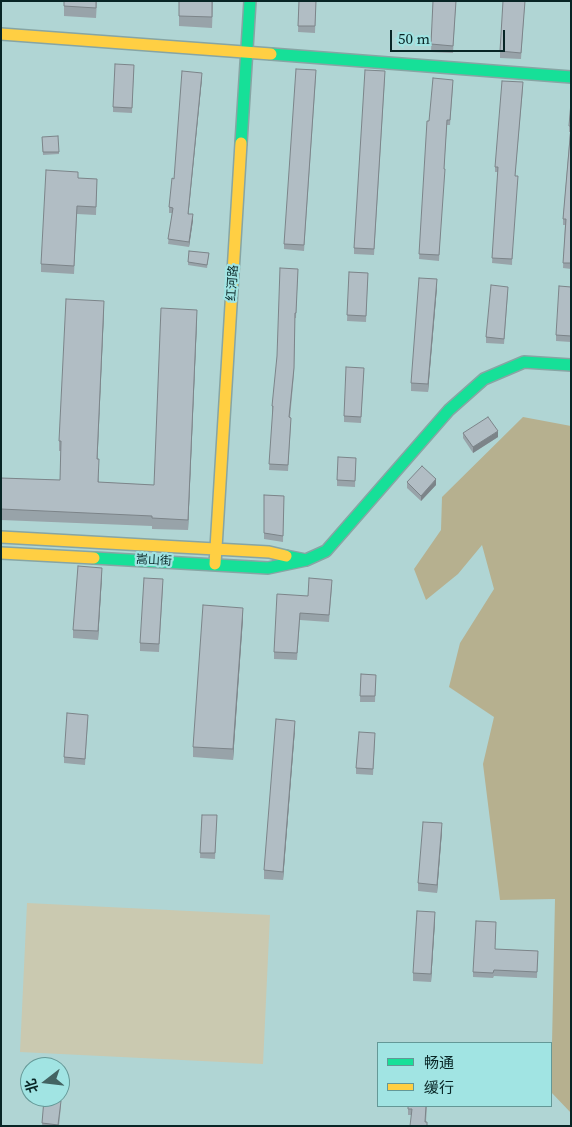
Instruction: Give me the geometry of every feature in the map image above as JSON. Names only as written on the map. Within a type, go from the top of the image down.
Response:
[{"type":"street","name":"红河路","points":[[214,565],[217,549],[250,1]]},
{"type":"street","points":[[1,34],[571,77]]},
{"type":"street","name":"嵩山街","points":[[1,553],[268,568],[306,560],[326,551],[449,410],[484,379],[524,362],[571,365]]},
{"type":"street","name":"嵩山街","points":[[1,537],[269,552],[306,560]]},
{"type":"green space","points":[[27,903],[270,915],[263,1064],[20,1052]]},
{"type":"shaded area","points":[[523,417],[571,426],[571,1113],[552,1093],[555,899],[500,900],[483,764],[494,717],[449,687],[460,643],[494,589],[482,545],[458,574],[426,600],[414,569],[441,530],[442,497]]},
{"type":"building","points":[[64,1],[96,1],[96,8],[64,6]]},
{"type":"building","points":[[179,1],[212,1],[212,17],[179,16]]},
{"type":"building","points":[[299,1],[316,1],[315,26],[298,26]]},
{"type":"building","points":[[433,1],[456,1],[453,46],[431,44]]},
{"type":"building","points":[[503,1],[525,1],[521,53],[500,51]]},
{"type":"building","points":[[115,64],[134,65],[132,108],[113,107]]},
{"type":"building","points":[[296,69],[316,70],[304,245],[284,244]]},
{"type":"building","points":[[365,70],[385,71],[374,249],[354,248]]},
{"type":"building","points":[[182,71],[202,73],[188,214],[193,214],[189,242],[168,239],[173,208],[169,207],[172,178],[174,179]]},
{"type":"building","points":[[433,78],[453,80],[450,120],[447,120],[439,255],[419,254],[427,121],[429,121]]},
{"type":"building","points":[[502,81],[523,82],[515,176],[518,176],[512,259],[492,258],[498,167],[495,167]]},
{"type":"building","points":[[571,102],[571,126],[569,126]]},
{"type":"building","points":[[571,127],[571,263],[563,263],[566,219],[563,219]]},
{"type":"building","points":[[58,136],[59,152],[43,152],[42,137]]},
{"type":"building","points":[[46,170],[78,172],[78,178],[97,179],[96,207],[77,206],[74,266],[41,264]]},
{"type":"building","points":[[189,251],[209,253],[207,265],[188,262]]},
{"type":"building","points":[[280,268],[298,269],[288,465],[269,464],[277,356]]},
{"type":"building","points":[[349,272],[368,273],[366,316],[347,315]]},
{"type":"building","points":[[419,278],[437,279],[428,384],[411,383]]},
{"type":"building","points":[[491,285],[508,287],[504,339],[486,337]]},
{"type":"building","points":[[559,286],[571,287],[571,336],[556,335]]},
{"type":"building","points":[[66,299],[104,301],[97,459],[99,459],[98,482],[154,485],[161,308],[197,310],[188,520],[152,518],[152,516],[1,509],[1,478],[60,480],[61,441],[59,441]]},
{"type":"building","points":[[346,367],[364,368],[361,417],[344,416]]},
{"type":"building","points":[[488,417],[498,431],[473,447],[463,433]]},
{"type":"building","points":[[338,457],[356,458],[355,481],[337,480]]},
{"type":"building","points":[[422,466],[436,479],[421,496],[407,482]]},
{"type":"building","points":[[264,495],[284,496],[283,536],[264,533]]},
{"type":"building","points":[[78,566],[102,568],[98,631],[73,630]]},
{"type":"building","points":[[144,578],[163,579],[159,644],[140,643]]},
{"type":"building","points":[[309,578],[332,580],[329,615],[300,613],[297,653],[274,652],[277,594],[308,596]]},
{"type":"building","points":[[203,605],[243,608],[233,749],[193,747]]},
{"type":"building","points":[[361,674],[376,675],[375,696],[360,696]]},
{"type":"building","points":[[67,713],[88,715],[85,759],[64,757]]},
{"type":"building","points":[[276,719],[295,721],[283,872],[264,870]]},
{"type":"building","points":[[359,732],[375,733],[373,769],[356,768]]},
{"type":"building","points":[[202,815],[217,815],[215,853],[200,853]]},
{"type":"building","points":[[423,822],[442,823],[437,885],[418,883]]},
{"type":"building","points":[[417,911],[435,912],[431,974],[413,973]]},
{"type":"building","points":[[476,921],[496,922],[495,949],[538,951],[537,972],[494,970],[493,973],[473,972]]},
{"type":"building","points":[[43,1107],[60,1107],[58,1125],[42,1123]]},
{"type":"building","points":[[408,1107],[426,1107],[425,1122],[427,1122],[427,1126],[410,1126],[412,1109],[408,1109]]},
{"type":"traffic: fast","points":[[241,143],[250,1]]},
{"type":"traffic: fast","points":[[271,54],[571,77]]},
{"type":"traffic: fast","points":[[306,560],[326,551],[449,410],[484,379],[524,362],[571,365]]},
{"type":"traffic: fast","points":[[94,558],[268,568],[306,560],[286,556]]},
{"type":"traffic: slow","points":[[1,34],[271,54]]},
{"type":"traffic: slow","points":[[215,564],[241,143]]},
{"type":"traffic: slow","points":[[1,537],[269,552],[286,556]]},
{"type":"traffic: slow","points":[[1,553],[94,558]]}]
